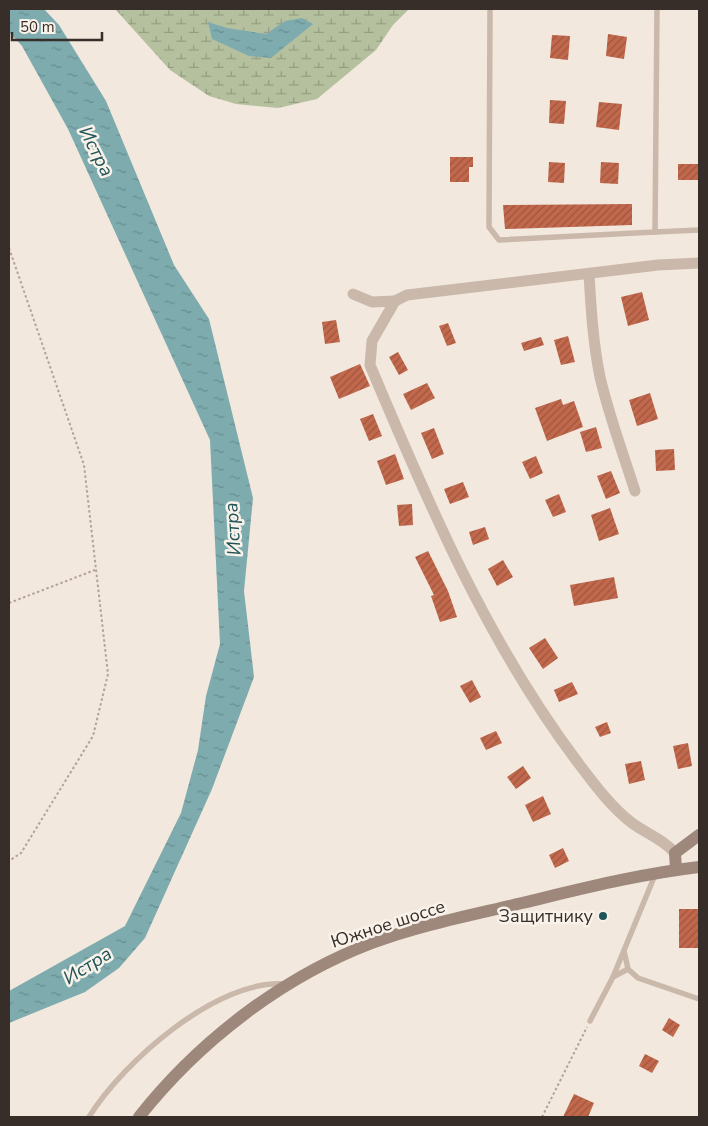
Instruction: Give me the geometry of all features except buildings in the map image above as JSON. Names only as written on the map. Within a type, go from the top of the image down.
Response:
[{"type":"main road","points":[[676,870],[675,853],[699,835]]},
{"type":"main road","name":"Южное шоссе","points":[[138,1117],[180,1070],[223,1032],[288,984],[324,963],[373,943],[436,924],[604,883],[699,867]]},
{"type":"street","points":[[353,294],[372,302],[395,301],[407,295],[440,290],[699,263]]},
{"type":"street","points":[[589,274],[591,313],[600,376],[611,418],[635,491]]},
{"type":"street","points":[[395,301],[372,341],[370,365],[446,540],[540,710],[579,765],[630,822],[651,836],[666,842],[675,853]]},
{"type":"lane","points":[[490,9],[489,227],[493,235],[499,240],[699,230]]},
{"type":"lane","points":[[655,232],[657,9]]},
{"type":"lane","points":[[590,1021],[613,977],[656,873]]},
{"type":"lane","points":[[624,952],[628,969],[649,983],[699,999]]},
{"type":"lane","points":[[613,977],[628,969]]},
{"type":"lane","points":[[89,1117],[99,1102],[132,1064],[164,1035],[212,1003],[238,991],[270,982],[288,984]]},
{"type":"path","points":[[9,248],[84,465],[108,674],[93,736],[21,853],[9,861]]},
{"type":"path","points":[[9,603],[96,570]]},
{"type":"path","points":[[542,1117],[590,1021]]},
{"type":"green space","points":[[115,9],[409,9],[393,25],[376,50],[317,99],[278,108],[236,104],[209,96],[170,70]]},
{"type":"water","name":"Истра","points":[[9,9],[44,9],[59,25],[106,101],[174,265],[209,319],[253,498],[244,591],[254,677],[212,789],[145,938],[119,968],[85,992],[9,1023],[9,991],[125,926],[181,813],[198,750],[206,696],[220,644],[210,440],[68,129],[22,46],[9,32]]},
{"type":"water","points":[[302,18],[313,24],[271,58],[249,56],[212,39],[208,22],[227,28],[266,34],[285,21]]},
{"type":"place","name":"Защитнику","points":[[603,916]]}]
